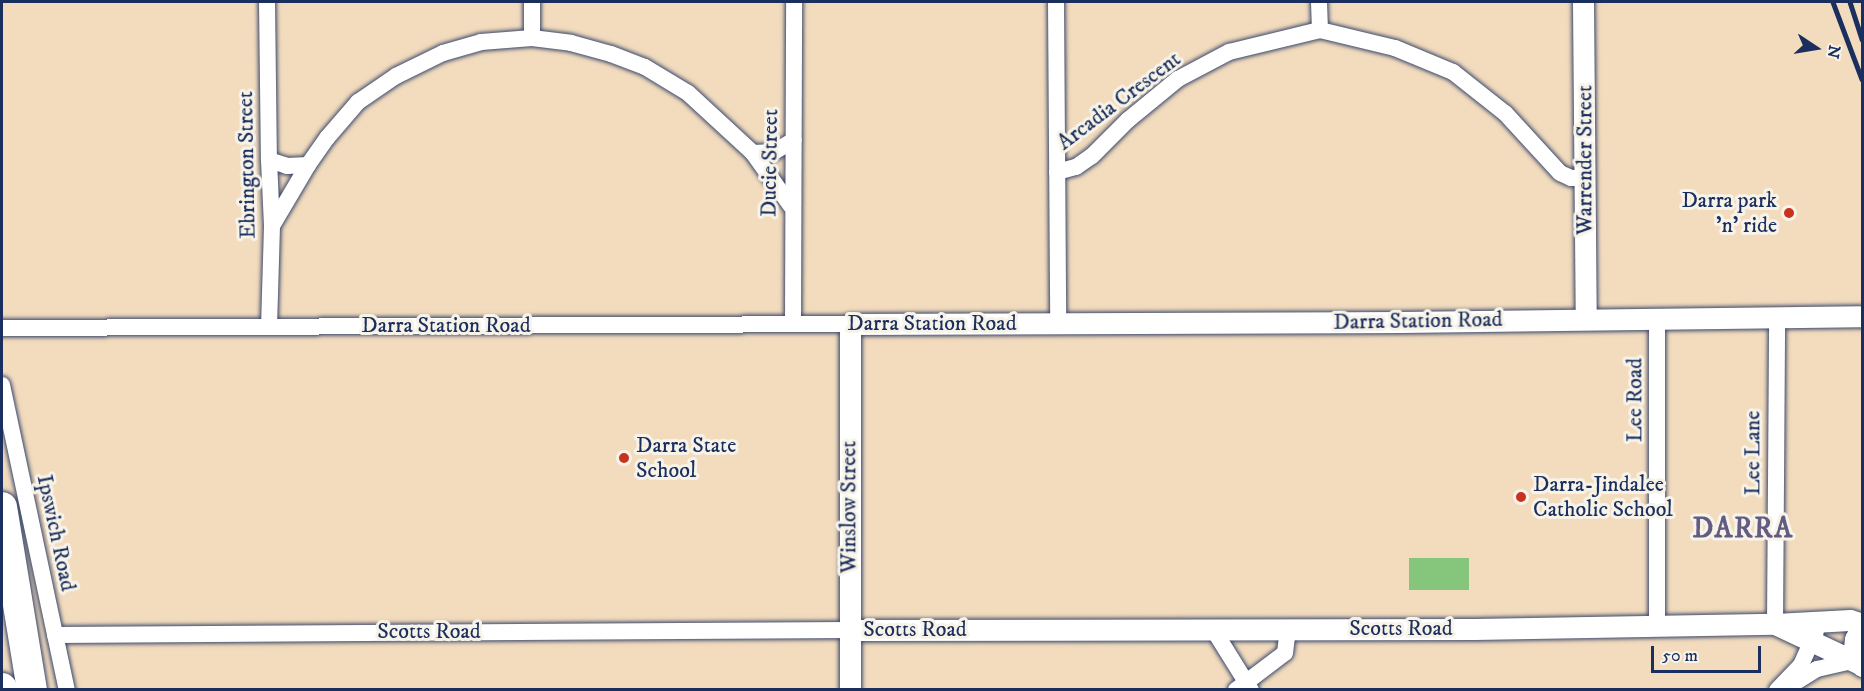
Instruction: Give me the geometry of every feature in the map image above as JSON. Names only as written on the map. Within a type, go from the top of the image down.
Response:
[{"type":"highway","points":[[2,507],[32,690]]},
{"type":"street","name":"Ebrington Street","points":[[267,2],[272,226],[268,327]]},
{"type":"street","points":[[532,2],[532,38]]},
{"type":"street","name":"Ducie Street","points":[[793,324],[791,206],[794,140],[794,2]]},
{"type":"street","points":[[1056,2],[1058,324]]},
{"type":"street","points":[[1319,2],[1320,30]]},
{"type":"street","name":"Warrender Street","points":[[1584,2],[1586,319]]},
{"type":"street","name":"Arcadia Crescent","points":[[1057,172],[1076,167],[1092,156],[1128,120],[1178,79],[1229,52],[1320,30],[1395,48],[1453,72],[1505,112],[1532,145],[1560,173],[1570,178],[1585,178]]},
{"type":"street","points":[[272,226],[308,165],[327,138],[358,102],[396,76],[443,52],[482,42],[532,38],[571,43],[645,67],[688,93],[753,153],[791,206]]},
{"type":"street","points":[[753,153],[774,152],[794,140]]},
{"type":"street","points":[[269,160],[287,166],[308,165]]},
{"type":"street","name":"Darra Station Road","points":[[2,328],[1058,324],[1863,316]]},
{"type":"street","name":"Lee Lane","points":[[1775,624],[1777,318]]},
{"type":"street","name":"Lee Road","points":[[1657,319],[1657,626]]},
{"type":"street","name":"Winslow Street","points":[[850,324],[850,690]]},
{"type":"street","name":"Ipswich Road","points":[[2,386],[67,690]]},
{"type":"street","name":"Scotts Road","points":[[55,635],[1288,630],[1775,624],[1850,620],[1863,625]]},
{"type":"street","points":[[1777,690],[1801,665],[1820,621]]},
{"type":"street","name":"Scotts Road","points":[[1775,624],[1858,664]]},
{"type":"street","points":[[1784,690],[1817,669],[1858,664],[1854,648],[1855,639],[1863,625]]},
{"type":"street","points":[[1213,629],[1244,687],[1285,654],[1288,630]]},
{"type":"green space","points":[[1409,558],[1469,558],[1469,590],[1409,590]]},
{"type":"railway","points":[[1833,2],[1862,79]]},
{"type":"railway","points":[[1850,2],[1862,39]]},
{"type":"place","name":"Darra park 'n' ride","points":[[1789,213]]},
{"type":"place","name":"Darra State School","points":[[624,458]]},
{"type":"place","name":"Darra-Jindalee Catholic School","points":[[1521,497]]},
{"type":"district","name":"DARRA","points":[[1743,529]]}]
